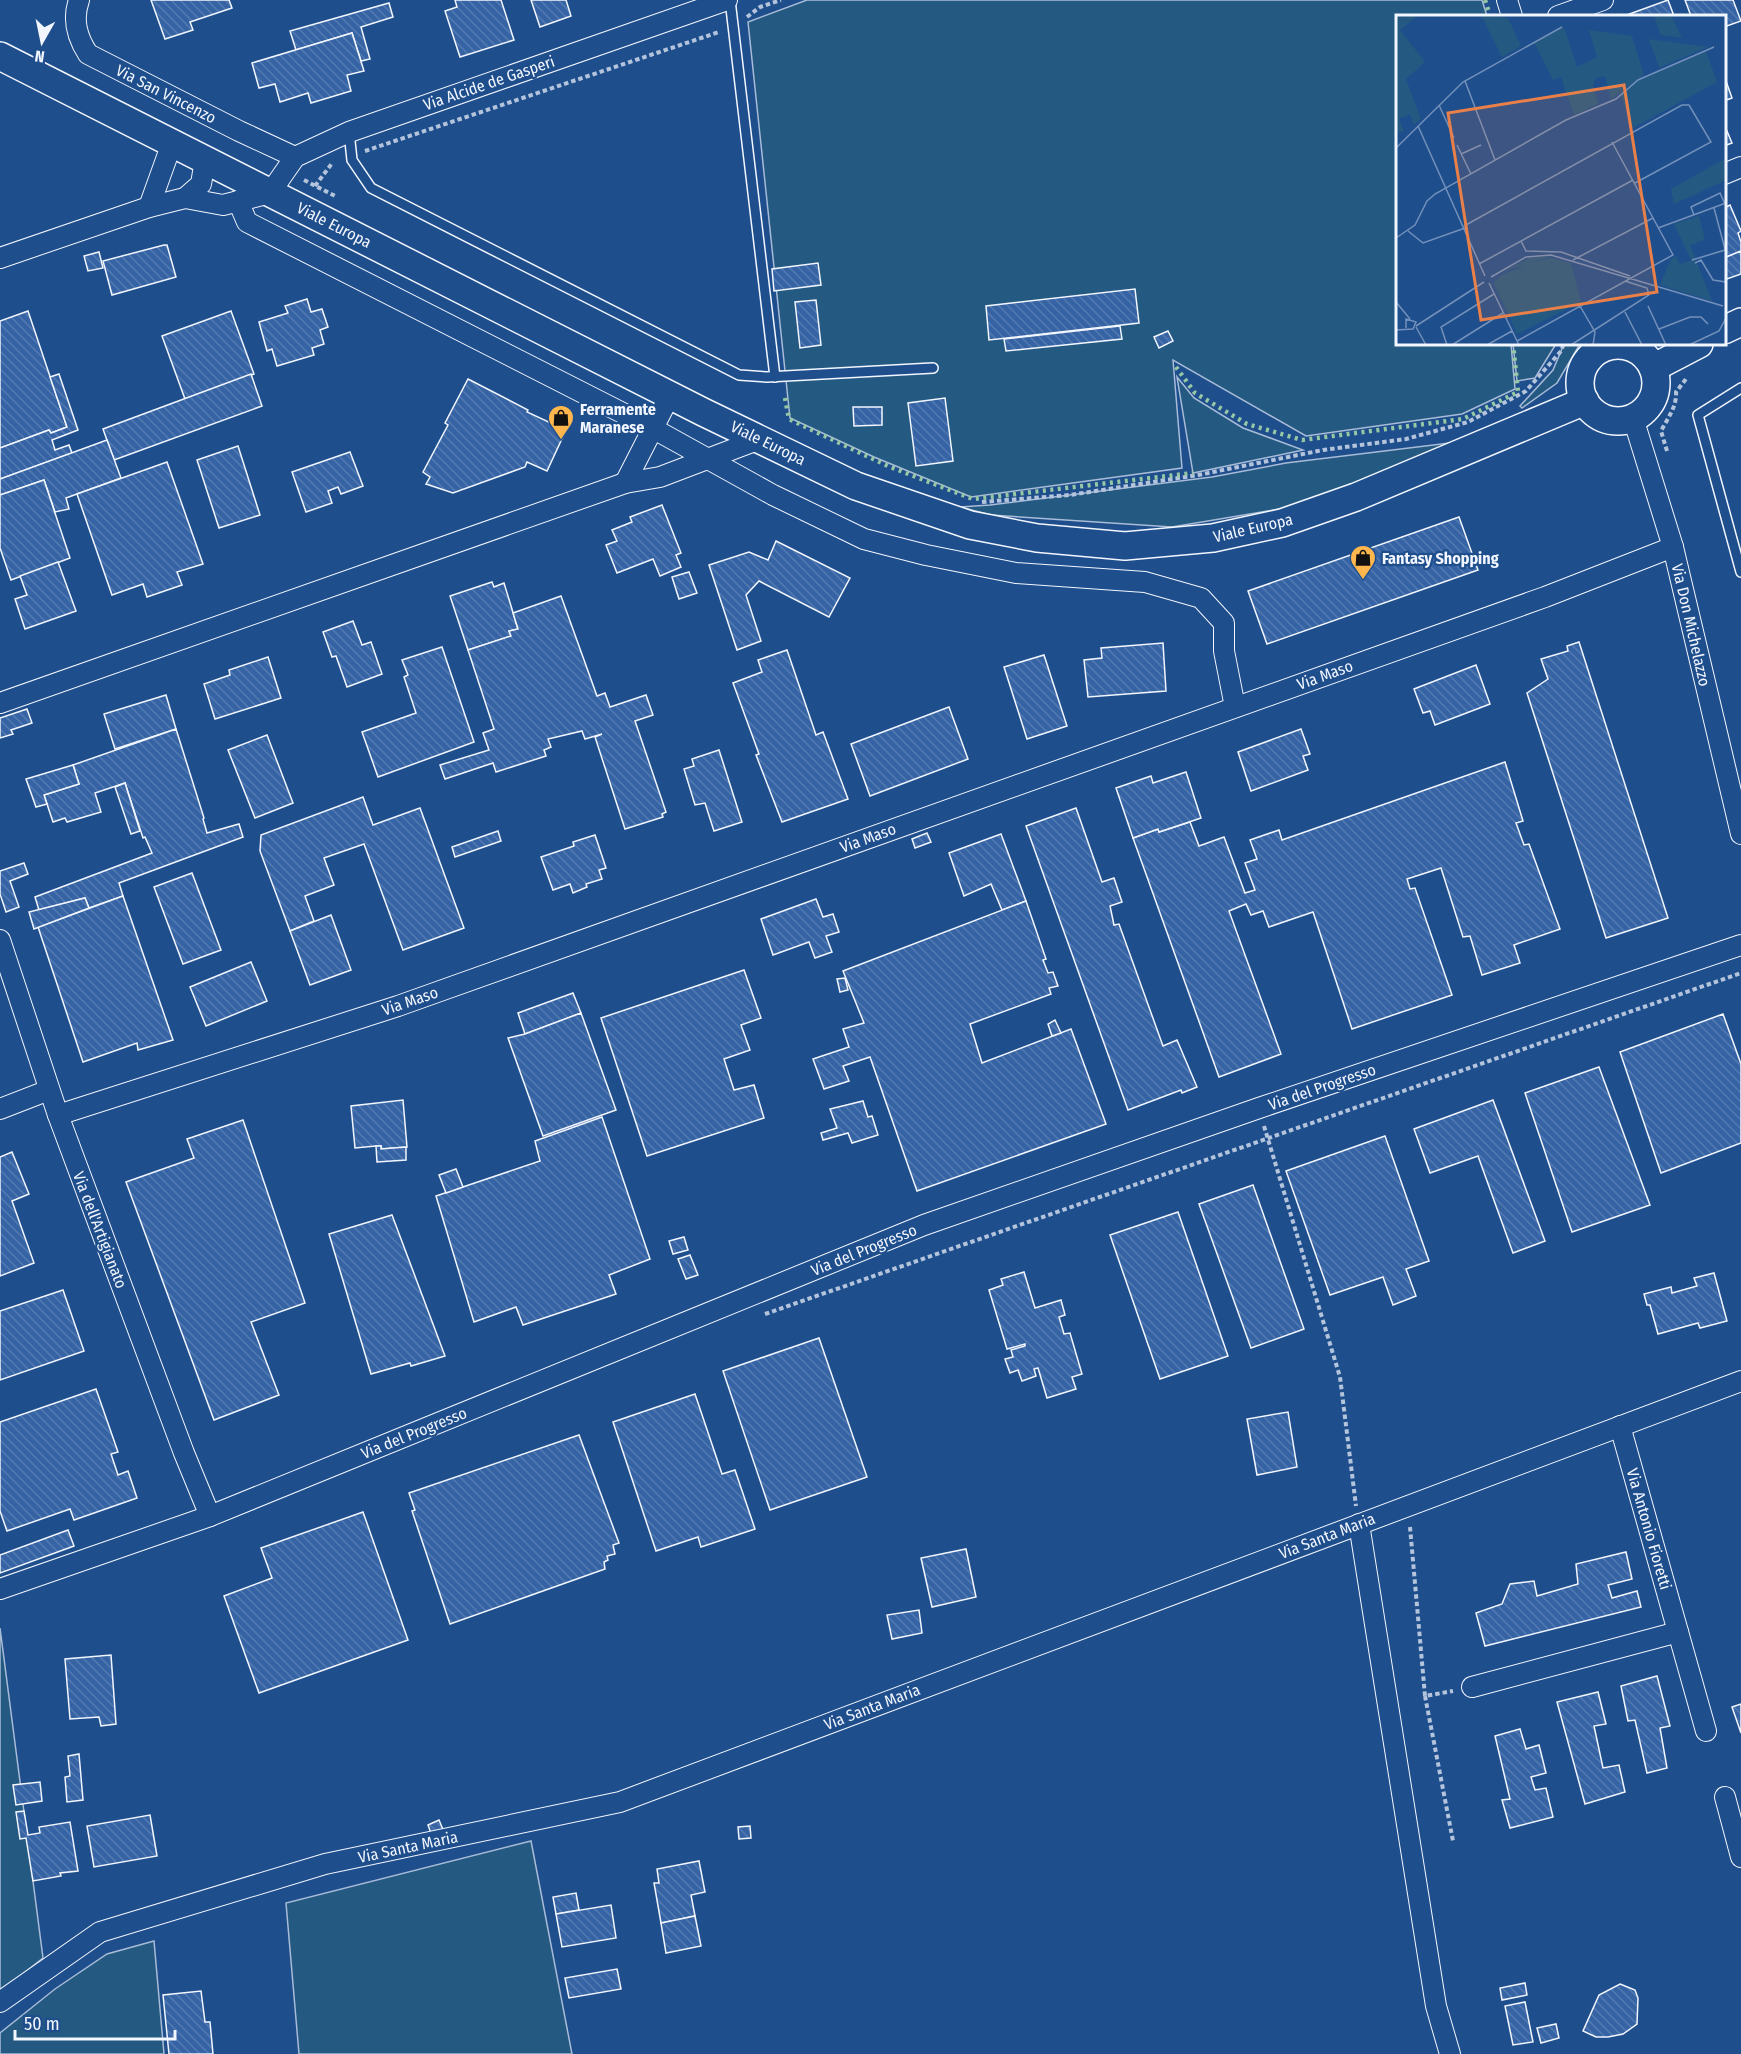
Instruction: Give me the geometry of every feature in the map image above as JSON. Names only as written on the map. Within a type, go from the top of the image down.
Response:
[{"type":"main road","name":"Viale Europa","points":[[0,56],[670,395],[856,486],[970,525],[1037,538],[1125,546],[1213,538],[1282,523],[1356,496],[1585,401]]},
{"type":"main road","points":[[1726,330],[1741,322]]},
{"type":"main road","points":[[1607,345],[1629,347],[1639,351],[1653,368],[1656,380],[1651,403],[1633,418],[1622,421],[1601,417],[1585,401],[1581,391],[1583,369],[1589,359],[1607,345]]},
{"type":"main road","points":[[1653,368],[1697,345]]},
{"type":"street","name":"Via San Vincenzo","points":[[79,0],[75,20],[77,32],[88,54],[295,157]]},
{"type":"street","name":"Via Alcide de Gasperi","points":[[295,157],[349,132],[729,0]]},
{"type":"street","points":[[1507,0],[1512,15]]},
{"type":"street","points":[[1561,15],[1603,0]]},
{"type":"street","points":[[149,207],[172,143]]},
{"type":"street","points":[[0,258],[149,207],[185,198],[223,205],[270,193],[295,157]]},
{"type":"street","points":[[185,198],[201,184],[205,160]]},
{"type":"street","points":[[1726,174],[1741,167]]},
{"type":"street","points":[[238,201],[247,222],[654,429],[773,495],[864,539],[926,555],[1016,573],[1145,582],[1201,598],[1224,622],[1224,651],[1235,707]]},
{"type":"street","points":[[625,483],[670,395]]},
{"type":"street","name":"Via Don Michelazzo","points":[[1633,418],[1673,548],[1741,834]]},
{"type":"street","points":[[0,704],[625,483],[660,477],[760,439]]},
{"type":"street","name":"Via Maso","points":[[58,1115],[398,1006],[1545,597],[1673,548]]},
{"type":"street","name":"Via dell'Artigianato","points":[[0,940],[58,1115],[180,1442],[210,1516]]},
{"type":"street","name":"Via del Progresso","points":[[0,1589],[210,1516],[924,1225],[1259,1108],[1741,945]]},
{"type":"street","points":[[0,1109],[49,1090]]},
{"type":"street","name":"Via Santa Maria","points":[[0,2002],[100,1932],[325,1864],[620,1802],[1741,1381]]},
{"type":"street","name":"Via Antonio Fioretti","points":[[1620,1426],[1706,1731]]},
{"type":"street","points":[[1359,1524],[1436,2006],[1450,2054]]},
{"type":"street","points":[[1472,1687],[1678,1632]]},
{"type":"street","points":[[1725,1797],[1741,1857]]},
{"type":"lane","points":[[729,0],[775,377]]},
{"type":"lane","points":[[349,132],[352,160],[371,188],[740,375],[775,377],[933,368]]},
{"type":"lane","points":[[1741,388],[1698,415],[1741,572]]},
{"type":"path","points":[[315,186],[334,162],[734,27],[760,7],[781,0]]},
{"type":"path","points":[[756,1317],[1741,973]]},
{"type":"path","points":[[1259,1108],[1340,1377],[1359,1524]]},
{"type":"path","points":[[1408,1506],[1425,1696],[1453,1841]]},
{"type":"path","points":[[1425,1696],[1472,1687]]},
{"type":"shaded area","points":[[807,0],[1482,0],[1487,15],[1396,15],[1396,345],[1511,345],[1515,389],[1462,414],[1306,436],[1173,360],[1182,468],[971,497],[874,457],[790,418],[748,22]]},
{"type":"shaded area","points":[[1513,345],[1555,345],[1535,378],[1517,381]]},
{"type":"shaded area","points":[[1564,345],[1579,345],[1557,383],[1522,408],[1520,406],[1553,370]]},
{"type":"shaded area","points":[[1177,377],[1194,398],[1243,428],[1303,450],[1193,473]]},
{"type":"shaded area","points":[[1458,442],[1303,505],[1172,527],[991,515],[960,507],[1212,477],[1286,463]]},
{"type":"shaded area","points":[[0,1628],[43,1958],[0,1992]]},
{"type":"shaded area","points":[[531,1841],[572,2054],[299,2054],[286,1903]]},
{"type":"shaded area","points":[[154,1941],[164,2054],[0,2054],[0,2033],[55,1989],[107,1954]]},
{"type":"building","points":[[151,0],[229,0],[232,8],[190,22],[193,30],[165,39]]},
{"type":"building","points":[[455,0],[501,0],[514,40],[460,57],[445,11],[457,7]]},
{"type":"building","points":[[531,0],[566,0],[571,16],[540,27]]},
{"type":"building","points":[[1668,0],[1674,15],[1627,15]]},
{"type":"building","points":[[1685,0],[1733,0],[1741,21],[1726,26],[1726,15],[1691,15]]},
{"type":"building","points":[[389,3],[393,17],[361,27],[370,59],[361,61],[352,33],[296,50],[290,31]]},
{"type":"building","points":[[352,33],[364,71],[347,75],[351,91],[311,103],[308,93],[280,102],[275,84],[259,88],[252,63]]},
{"type":"building","points":[[1726,81],[1732,98],[1726,100]]},
{"type":"building","points":[[1726,129],[1732,143],[1726,145]]},
{"type":"building","points":[[1730,205],[1741,231],[1738,233],[1741,251],[1726,257],[1726,207]]},
{"type":"building","points":[[167,245],[176,277],[112,295],[103,261]]},
{"type":"building","points":[[1741,251],[1741,274],[1726,279],[1726,257]]},
{"type":"building","points":[[99,252],[103,268],[88,271],[84,256]]},
{"type":"building","points":[[818,263],[821,285],[774,291],[772,269]]},
{"type":"building","points":[[1135,289],[1139,323],[989,340],[986,306]]},
{"type":"building","points":[[307,299],[311,312],[322,309],[328,327],[320,330],[324,344],[312,348],[314,355],[277,366],[272,349],[267,351],[259,322],[288,313],[285,306]]},
{"type":"building","points":[[816,300],[821,345],[800,348],[795,302]]},
{"type":"building","points":[[28,311],[67,427],[51,433],[49,430],[0,448],[0,321]]},
{"type":"building","points":[[231,311],[254,374],[185,399],[162,336]]},
{"type":"building","points":[[1120,326],[1122,339],[1006,351],[1004,339]]},
{"type":"building","points":[[1168,331],[1173,341],[1159,348],[1154,337]]},
{"type":"building","points":[[59,374],[78,430],[52,440],[55,450],[69,445],[72,453],[0,479],[0,448],[49,430],[51,433],[67,427],[50,377]]},
{"type":"building","points":[[251,374],[262,406],[114,460],[103,429]]},
{"type":"building","points":[[468,379],[528,410],[527,412],[566,430],[547,471],[527,462],[525,467],[453,493],[426,484],[430,477],[423,472],[448,425],[445,423]]},
{"type":"building","points":[[945,398],[953,461],[916,466],[908,403]]},
{"type":"building","points":[[853,407],[882,407],[882,425],[854,426]]},
{"type":"building","points":[[107,440],[121,478],[66,498],[69,509],[55,512],[44,480],[0,495],[0,479]]},
{"type":"building","points":[[238,446],[260,515],[219,528],[197,460]]},
{"type":"building","points":[[350,452],[363,486],[341,494],[338,487],[328,491],[332,503],[306,512],[292,472]]},
{"type":"building","points":[[167,462],[203,564],[177,572],[182,585],[147,597],[143,584],[112,595],[77,494]]},
{"type":"building","points":[[44,480],[70,558],[11,580],[0,548],[0,495]]},
{"type":"building","points":[[662,505],[681,553],[676,555],[681,567],[660,576],[653,559],[617,573],[606,545],[617,541],[612,530],[632,522],[630,517]]},
{"type":"building","name":"Fantasy Shopping","points":[[1459,517],[1478,570],[1267,644],[1248,591]]},
{"type":"building","points":[[776,541],[850,578],[829,617],[759,581],[746,595],[761,641],[737,650],[709,565],[749,552],[768,560]]},
{"type":"building","points":[[58,562],[76,611],[25,629],[15,599],[27,595],[20,576]]},
{"type":"building","points":[[689,572],[697,593],[679,599],[672,577]]},
{"type":"building","points":[[492,582],[494,587],[504,583],[518,629],[509,631],[511,636],[468,650],[450,596]]},
{"type":"building","points":[[561,596],[597,696],[605,693],[610,707],[646,695],[653,715],[635,721],[666,812],[662,814],[663,817],[625,829],[595,737],[602,734],[585,739],[582,731],[548,739],[551,747],[544,750],[546,756],[496,772],[493,763],[445,779],[440,765],[489,750],[483,733],[494,729],[468,650],[511,636],[509,631],[518,629],[513,613]]},
{"type":"building","points":[[353,621],[362,645],[371,642],[382,674],[347,687],[336,656],[332,657],[323,632]]},
{"type":"building","points":[[1579,642],[1668,918],[1606,938],[1527,693],[1548,679],[1541,659],[1568,651],[1567,646]]},
{"type":"building","points":[[1163,643],[1166,691],[1088,697],[1084,660],[1102,658],[1101,648]]},
{"type":"building","points":[[442,647],[474,742],[378,777],[362,732],[416,713],[404,677],[408,675],[402,660]]},
{"type":"building","points":[[787,650],[816,735],[823,732],[848,799],[782,822],[756,755],[759,754],[733,683],[762,672],[758,660]]},
{"type":"building","points":[[1044,655],[1067,726],[1027,739],[1004,667]]},
{"type":"building","points":[[268,657],[281,698],[215,719],[204,684],[230,675],[229,670]]},
{"type":"building","points":[[1476,665],[1490,704],[1435,725],[1430,711],[1423,713],[1414,689]]},
{"type":"building","points":[[166,695],[176,729],[115,749],[104,714]]},
{"type":"building","points":[[949,707],[968,759],[870,796],[851,744]]},
{"type":"building","points":[[27,709],[32,723],[11,730],[13,734],[0,738],[0,718]]},
{"type":"building","points":[[176,729],[207,833],[239,824],[243,837],[119,883],[123,896],[89,908],[85,898],[39,910],[35,897],[152,853],[145,837],[143,838],[125,783],[95,793],[101,812],[67,822],[65,818],[53,822],[44,795],[79,784],[73,765]]},
{"type":"building","points":[[1301,729],[1310,754],[1303,756],[1308,770],[1251,791],[1238,752]]},
{"type":"building","points":[[267,735],[293,803],[255,818],[228,750]]},
{"type":"building","points":[[719,750],[742,822],[714,831],[705,803],[695,805],[684,769],[694,766],[692,759]]},
{"type":"building","points":[[1505,762],[1523,821],[1516,823],[1524,845],[1529,844],[1560,929],[1514,945],[1520,963],[1482,975],[1470,936],[1463,937],[1441,868],[1407,879],[1410,889],[1415,888],[1452,995],[1352,1029],[1313,912],[1269,927],[1263,911],[1251,915],[1246,904],[1229,911],[1281,1054],[1219,1077],[1133,838],[1158,829],[1159,832],[1190,822],[1199,846],[1224,837],[1245,893],[1255,890],[1245,863],[1257,859],[1250,840],[1279,830],[1282,840]]},
{"type":"building","points":[[73,765],[79,784],[44,795],[47,804],[36,807],[26,779]]},
{"type":"building","points":[[1186,772],[1201,818],[1133,838],[1116,788],[1151,776],[1153,783]]},
{"type":"building","points":[[125,783],[140,831],[131,834],[115,787]]},
{"type":"building","points":[[363,797],[373,825],[420,808],[464,928],[403,950],[364,844],[324,858],[334,885],[305,896],[314,921],[290,931],[260,851],[261,835]]},
{"type":"building","points":[[1076,808],[1102,882],[1114,878],[1122,902],[1110,906],[1114,925],[1119,924],[1163,1046],[1177,1040],[1197,1087],[1182,1093],[1181,1090],[1128,1110],[1026,826]]},
{"type":"building","points":[[498,831],[501,841],[455,857],[452,847]]},
{"type":"building","points":[[927,833],[931,842],[915,848],[912,839]]},
{"type":"building","points":[[1001,834],[1026,901],[1002,910],[991,884],[964,896],[949,853]]},
{"type":"building","points":[[595,835],[606,868],[599,870],[602,879],[586,884],[587,887],[573,893],[570,884],[553,890],[541,857],[574,846],[573,842]]},
{"type":"building","points":[[24,863],[28,874],[10,881],[19,907],[6,912],[0,894],[0,871]]},
{"type":"building","points":[[192,873],[221,950],[183,964],[154,887]]},
{"type":"building","points":[[123,896],[173,1040],[138,1050],[137,1043],[83,1062],[38,927]]},
{"type":"building","points":[[85,898],[89,908],[34,929],[29,912]]},
{"type":"building","points":[[816,899],[823,917],[833,914],[839,932],[826,936],[832,952],[815,958],[809,942],[773,955],[761,919]]},
{"type":"building","points":[[1026,901],[1046,959],[1043,960],[1048,973],[1053,972],[1058,986],[1049,988],[1051,994],[970,1024],[982,1063],[1071,1029],[1106,1124],[917,1191],[870,1057],[843,1066],[849,1081],[824,1089],[813,1059],[849,1047],[843,1029],[864,1023],[843,971]]},
{"type":"building","points":[[331,915],[351,970],[310,985],[290,931]]},
{"type":"building","points":[[251,962],[267,1001],[206,1026],[190,987]]},
{"type":"building","points":[[744,970],[761,1018],[741,1025],[750,1050],[724,1059],[734,1090],[754,1085],[764,1118],[647,1156],[601,1018]]},
{"type":"building","points":[[845,978],[848,990],[840,992],[837,979]]},
{"type":"building","points":[[573,993],[581,1013],[525,1034],[518,1013]]},
{"type":"building","points":[[581,1013],[616,1110],[543,1136],[508,1038]]},
{"type":"building","points":[[1723,1014],[1741,1064],[1741,1143],[1661,1173],[1620,1052]]},
{"type":"building","points":[[1055,1020],[1061,1033],[1052,1036],[1048,1024]]},
{"type":"building","points":[[1599,1067],[1650,1205],[1572,1232],[1525,1093]]},
{"type":"building","points":[[403,1100],[407,1147],[355,1148],[351,1106]]},
{"type":"building","points":[[1493,1100],[1545,1241],[1513,1253],[1478,1156],[1430,1173],[1414,1129]]},
{"type":"building","points":[[863,1101],[868,1117],[872,1116],[878,1135],[852,1143],[848,1133],[823,1140],[821,1133],[837,1128],[830,1109]]},
{"type":"building","points":[[602,1117],[650,1259],[609,1275],[616,1294],[523,1325],[516,1307],[474,1322],[436,1196],[540,1161],[535,1141]]},
{"type":"building","points":[[243,1120],[305,1303],[251,1322],[279,1395],[214,1420],[126,1182],[194,1158],[187,1139]]},
{"type":"building","points":[[1385,1136],[1429,1261],[1406,1269],[1416,1296],[1393,1305],[1383,1277],[1330,1295],[1286,1171]]},
{"type":"building","points":[[376,1146],[381,1146],[381,1149],[406,1147],[406,1160],[377,1162]]},
{"type":"building","points":[[12,1152],[29,1194],[12,1201],[34,1263],[0,1276],[0,1157]]},
{"type":"building","points":[[456,1169],[463,1187],[446,1193],[439,1175]]},
{"type":"building","points":[[1253,1185],[1304,1329],[1251,1348],[1199,1204]]},
{"type":"building","points":[[1178,1212],[1228,1356],[1160,1379],[1110,1235]]},
{"type":"building","points":[[392,1215],[445,1356],[371,1374],[329,1234]]},
{"type":"building","points":[[684,1237],[688,1250],[673,1254],[669,1241]]},
{"type":"building","points":[[690,1255],[698,1275],[686,1279],[678,1259]]},
{"type":"building","points":[[1024,1272],[1035,1308],[1061,1300],[1065,1315],[1059,1317],[1064,1334],[1070,1333],[1082,1374],[1072,1377],[1076,1389],[1047,1398],[1038,1368],[1034,1369],[1036,1376],[1022,1381],[1018,1370],[1010,1373],[1005,1359],[1013,1357],[1011,1350],[1025,1346],[1025,1344],[1007,1349],[989,1290],[1003,1285],[1001,1279]]},
{"type":"building","points":[[1714,1273],[1727,1321],[1700,1328],[1698,1323],[1658,1334],[1650,1305],[1647,1305],[1644,1294],[1671,1287],[1672,1293],[1697,1286],[1694,1278]]},
{"type":"building","points":[[63,1290],[84,1351],[0,1380],[0,1311]]},
{"type":"building","points":[[819,1338],[867,1477],[770,1510],[723,1371]]},
{"type":"building","points":[[96,1389],[118,1452],[111,1454],[118,1475],[128,1471],[137,1498],[74,1520],[70,1509],[7,1531],[0,1511],[0,1422]]},
{"type":"building","points":[[695,1394],[722,1474],[735,1470],[755,1529],[701,1547],[698,1537],[656,1551],[613,1422]]},
{"type":"building","points":[[1288,1412],[1297,1467],[1257,1475],[1247,1419]]},
{"type":"building","points":[[579,1435],[619,1543],[613,1545],[615,1554],[607,1556],[608,1560],[604,1562],[605,1569],[450,1624],[412,1511],[415,1510],[409,1493]]},
{"type":"building","points":[[363,1512],[408,1640],[259,1693],[224,1596],[272,1578],[261,1548]]},
{"type":"building","points":[[68,1530],[74,1546],[0,1573],[0,1555]]},
{"type":"building","points":[[966,1549],[976,1597],[932,1607],[921,1558]]},
{"type":"building","points":[[1626,1552],[1632,1579],[1608,1585],[1612,1598],[1637,1591],[1641,1607],[1485,1646],[1476,1613],[1502,1604],[1510,1584],[1534,1581],[1537,1596],[1578,1584],[1576,1564]]},
{"type":"building","points":[[919,1610],[922,1633],[892,1639],[887,1615]]},
{"type":"building","points":[[111,1655],[116,1724],[101,1726],[99,1717],[70,1719],[65,1659]]},
{"type":"building","points":[[1657,1676],[1670,1726],[1660,1728],[1667,1768],[1647,1773],[1635,1720],[1628,1721],[1621,1686]]},
{"type":"building","points":[[1598,1692],[1606,1724],[1594,1726],[1603,1768],[1619,1765],[1625,1792],[1585,1804],[1557,1702]]},
{"type":"building","points":[[1741,1704],[1741,1733],[1732,1707]]},
{"type":"building","points":[[1520,1729],[1526,1749],[1539,1745],[1546,1773],[1531,1777],[1535,1790],[1546,1788],[1553,1817],[1510,1828],[1502,1800],[1510,1799],[1495,1736]]},
{"type":"building","points":[[79,1754],[83,1800],[67,1802],[65,1777],[70,1776],[68,1756]]},
{"type":"building","points":[[40,1782],[42,1801],[16,1805],[13,1785]]},
{"type":"building","points":[[24,1811],[28,1835],[40,1833],[39,1827],[70,1822],[78,1871],[60,1873],[61,1876],[33,1881],[26,1838],[20,1839],[16,1812]]},
{"type":"building","points":[[150,1815],[157,1856],[94,1867],[87,1826]]},
{"type":"building","points":[[439,1820],[444,1832],[432,1836],[428,1825]]},
{"type":"building","points":[[750,1826],[751,1838],[739,1839],[738,1827]]},
{"type":"building","points":[[699,1861],[705,1892],[691,1895],[695,1916],[661,1923],[654,1883],[659,1883],[657,1869]]},
{"type":"building","points":[[576,1893],[579,1910],[556,1914],[553,1897]]},
{"type":"building","points":[[611,1905],[616,1938],[562,1947],[556,1914]]},
{"type":"building","points":[[695,1916],[701,1946],[666,1953],[661,1923]]},
{"type":"building","points":[[617,1969],[621,1989],[569,1998],[565,1978]]},
{"type":"building","points":[[1525,1983],[1527,1995],[1502,2000],[1500,1988]]},
{"type":"building","points":[[1620,1984],[1635,1990],[1638,1998],[1637,2024],[1623,2034],[1608,2037],[1596,2037],[1583,2031],[1599,1995]]},
{"type":"building","points":[[201,1991],[205,2022],[210,2022],[213,2054],[169,2054],[163,1995]]},
{"type":"building","points":[[1525,2002],[1533,2042],[1513,2045],[1505,2006]]},
{"type":"building","points":[[1556,2024],[1559,2038],[1541,2043],[1537,2028]]},
{"type":"hedge","points":[[1485,0],[1490,15]]},
{"type":"hedge","points":[[1176,367],[1195,393],[1247,424],[1302,440],[1463,419],[1518,392],[1513,345]]},
{"type":"hedge","points":[[785,398],[789,419],[888,466],[973,499],[1193,473]]},
{"type":"place","name":"Ferramente Maranese","points":[[561,441]]},
{"type":"place","name":"Fantasy Shopping","points":[[1363,581]]}]
